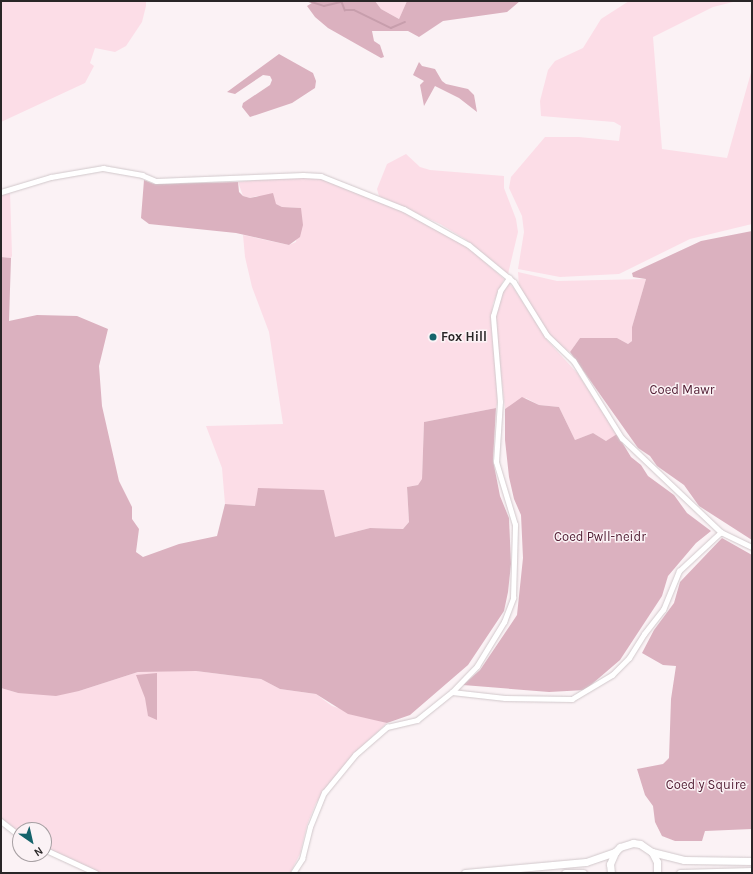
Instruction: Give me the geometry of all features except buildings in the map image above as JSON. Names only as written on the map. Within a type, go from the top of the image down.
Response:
[{"type":"main road","points":[[466,873],[586,862],[614,852],[620,847],[633,843],[640,844],[652,852],[684,860],[752,861]]},
{"type":"main road","points":[[611,873],[610,864],[614,852]]},
{"type":"main road","points":[[652,852],[657,862],[657,873]]},
{"type":"main road","points":[[680,873],[752,871]]},
{"type":"main road","points":[[565,873],[583,873]]},
{"type":"street","points":[[1,192],[51,177],[103,168],[142,175],[156,181],[321,176],[404,209],[448,231],[509,278],[547,335],[574,361],[622,438],[720,532],[752,547]]},
{"type":"street","points":[[293,873],[302,859],[316,809],[335,780],[355,755],[387,727],[417,720],[452,692],[477,666],[504,622],[513,598],[515,525],[496,462],[500,402],[493,316],[500,292],[509,278]]},
{"type":"street","points":[[452,692],[505,698],[572,699],[612,676],[630,658],[644,634],[663,610],[680,571],[720,532]]},
{"type":"street","points":[[1,821],[12,830]]},
{"type":"street","points":[[52,853],[96,873]]},
{"type":"shaded area","points":[[1,1],[146,1],[146,6],[142,22],[126,46],[115,52],[95,48],[90,63],[94,66],[85,83],[1,122]]},
{"type":"shaded area","points":[[375,1],[407,1],[399,19],[381,9]]},
{"type":"shaded area","points":[[629,1],[737,1],[713,7],[653,37],[662,149],[727,158],[752,69],[752,224],[690,239],[619,274],[560,277],[518,269],[524,232],[522,216],[509,188],[511,177],[545,137],[579,137],[619,141],[621,126],[614,122],[541,116],[540,101],[548,70],[555,61],[583,48],[601,19]]},
{"type":"shaded area","points":[[406,154],[420,167],[430,170],[504,176],[504,188],[516,219],[518,232],[508,274],[465,239],[440,224],[379,196],[377,189],[387,164]]},
{"type":"shaded area","points":[[276,178],[321,178],[401,210],[447,232],[466,245],[504,279],[493,303],[491,321],[498,398],[496,408],[424,422],[422,480],[418,485],[407,487],[409,522],[403,529],[370,528],[335,537],[255,506],[225,504],[222,468],[206,426],[283,424],[269,332],[252,287],[245,257],[243,235],[289,245],[296,242],[301,208],[282,207],[257,196],[250,198],[243,196],[238,182]]},
{"type":"shaded area","points":[[10,191],[11,258],[1,257],[1,194]]},
{"type":"shaded area","points":[[518,272],[557,281],[646,279],[632,327],[632,341],[628,344],[617,338],[580,338],[570,352],[560,346],[540,324],[519,286]]},
{"type":"shaded area","points":[[507,282],[513,287],[547,340],[578,374],[617,434],[610,440],[606,441],[593,433],[575,440],[559,407],[539,405],[526,398],[505,409],[495,319],[496,307]]},
{"type":"shaded area","points":[[158,670],[196,671],[261,679],[280,689],[316,694],[332,706],[387,723],[350,758],[316,803],[307,825],[300,854],[290,873],[101,873],[52,851],[52,822],[12,822],[12,827],[1,818],[1,688],[18,693],[79,691],[138,672]]},
{"type":"green space","points":[[315,1],[375,1],[381,9],[399,19],[407,1],[520,1],[507,12],[443,21],[419,37],[408,31],[372,31],[374,41],[380,45],[384,57],[381,58],[328,28],[315,17],[307,6]]},
{"type":"green space","points":[[279,54],[313,73],[316,81],[315,88],[292,103],[250,117],[242,107],[243,103],[270,85],[272,80],[270,76],[263,75],[235,94],[227,92]]},
{"type":"green space","points":[[419,62],[422,66],[435,69],[442,81],[446,84],[468,89],[474,95],[477,112],[459,98],[435,86],[424,106],[420,85],[424,81],[413,75]]},
{"type":"green space","points":[[144,180],[154,184],[238,182],[239,192],[243,196],[250,198],[273,193],[276,204],[282,207],[301,208],[303,225],[300,237],[289,245],[236,233],[149,224],[141,218]]},
{"type":"green space","name":"Coed Mawr","points":[[752,231],[752,540],[699,506],[684,485],[657,466],[650,456],[638,448],[570,352],[580,338],[617,338],[628,344],[632,341],[632,327],[646,279],[633,277],[632,273],[701,241]]},
{"type":"green space","points":[[1,257],[11,258],[9,321],[37,315],[77,316],[108,329],[99,366],[102,406],[119,481],[132,507],[132,519],[139,529],[136,552],[143,557],[179,544],[217,536],[225,504],[255,506],[258,488],[324,490],[335,537],[370,528],[403,529],[409,522],[407,487],[418,485],[422,479],[424,422],[496,408],[493,460],[500,496],[509,518],[511,564],[508,592],[504,611],[468,665],[410,715],[387,723],[348,714],[316,694],[280,689],[261,679],[196,671],[138,672],[79,691],[56,696],[18,693],[1,688]]},
{"type":"green space","name":"Coed Pwll-neidr","points":[[522,397],[539,405],[559,407],[575,440],[593,433],[606,441],[617,434],[631,457],[641,465],[648,476],[674,495],[687,513],[711,531],[696,543],[668,576],[662,596],[620,660],[585,690],[549,692],[463,685],[480,670],[517,615],[523,558],[521,515],[514,499],[509,477],[505,440],[505,409]]},
{"type":"green space","name":"Coed y Squire","points":[[722,538],[752,555],[752,829],[705,831],[702,841],[675,841],[662,836],[655,822],[653,806],[645,795],[637,769],[663,764],[669,758],[671,699],[676,666],[663,665],[642,653],[654,630],[674,603],[680,582]]},
{"type":"green space","points":[[157,673],[157,720],[148,716],[145,698],[136,675]]},
{"type":"waterway","points":[[309,1],[324,6],[342,2],[345,10],[354,10],[391,28],[405,22]]},
{"type":"place","name":"Fox Hill","points":[[433,337]]}]
